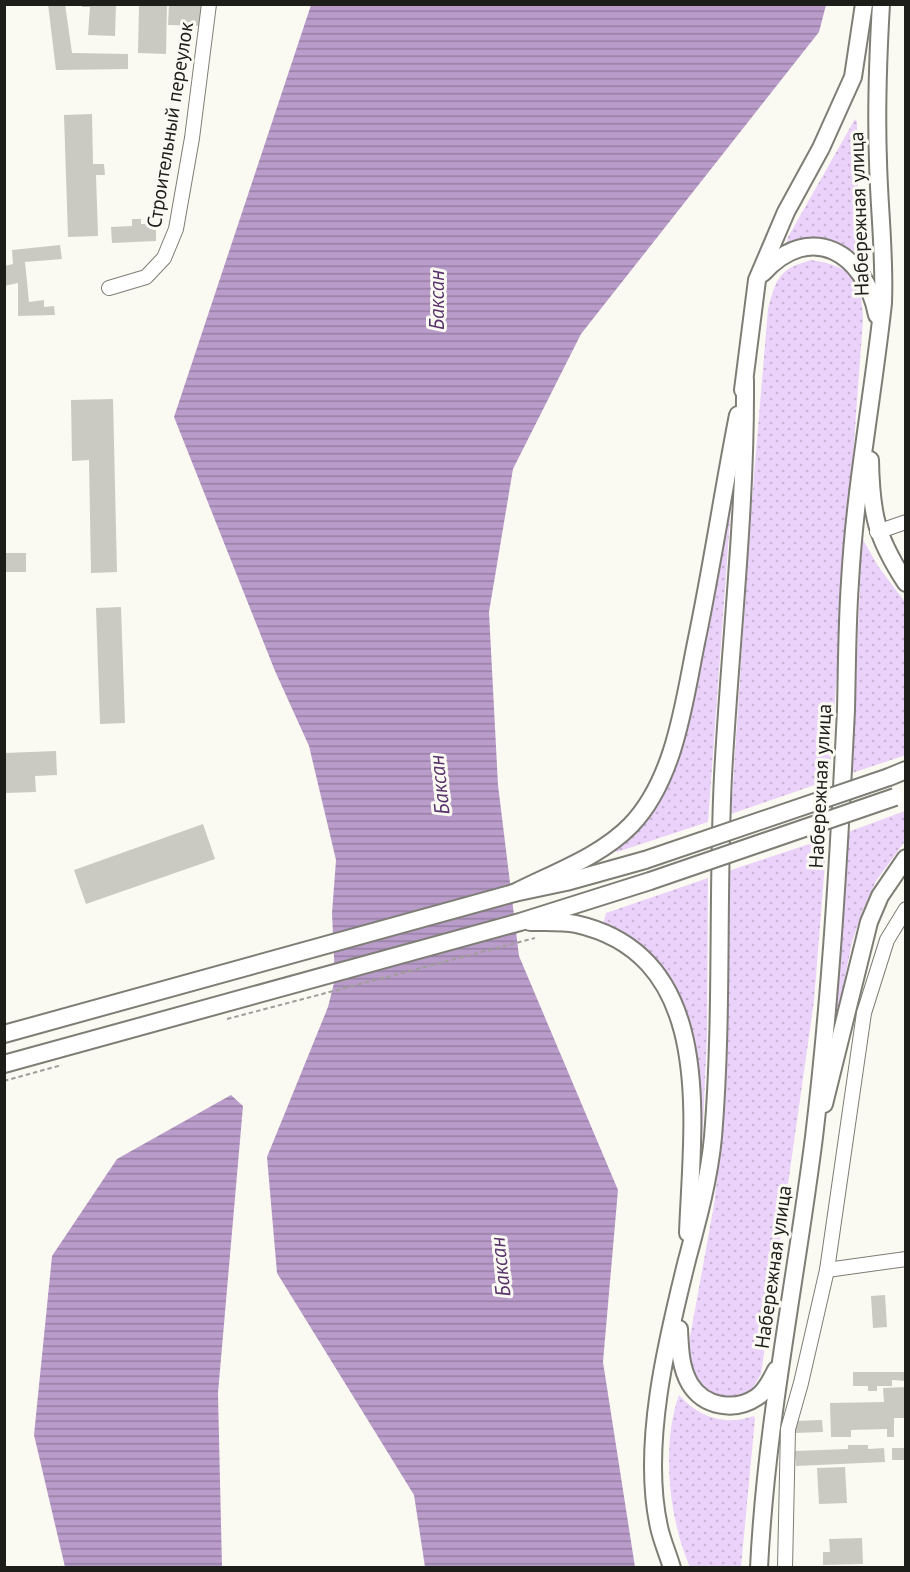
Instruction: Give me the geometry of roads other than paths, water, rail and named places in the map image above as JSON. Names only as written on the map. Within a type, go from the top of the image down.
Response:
[{"type":"main road","points":[[514,893],[607,844],[631,825],[648,804],[661,778],[673,745],[690,673],[722,517],[745,380],[757,280],[786,212],[821,148],[853,77],[864,4]]},
{"type":"main road","name":"Набережная улица","points":[[759,1568],[780,1364],[814,1136],[830,961],[846,711],[850,582],[857,499],[880,331],[884,271],[878,161],[878,57],[881,4]]},
{"type":"main road","points":[[757,280],[784,255],[816,248],[832,250],[849,259],[868,284],[880,331]]},
{"type":"main road","points":[[672,1568],[659,1528],[654,1489],[654,1442],[659,1396],[678,1301],[705,1194],[713,1138],[723,777],[746,451],[745,380]]},
{"type":"main road","points":[[869,411],[872,509],[877,532],[906,583]]},
{"type":"main road","points":[[4,1034],[314,947],[645,860],[906,770]]},
{"type":"main road","points":[[4,1064],[520,922],[650,881],[900,795]]},
{"type":"main road","points":[[814,1136],[831,1082],[869,922],[880,896],[906,858]]},
{"type":"main road","points":[[520,922],[574,923],[616,938],[650,966],[666,987],[678,1011],[685,1037],[691,1086],[692,1141],[687,1263]]},
{"type":"main road","points":[[678,1301],[680,1353],[684,1371],[691,1386],[702,1398],[716,1404],[730,1406],[758,1397],[768,1386],[780,1364]]},
{"type":"street","name":"Строительный переулок","points":[[109,288],[146,277],[164,258],[176,229],[192,138],[209,4]]},
{"type":"street","points":[[877,532],[906,522]]},
{"type":"street","points":[[785,1568],[788,1429],[827,1270],[864,1013],[887,940],[906,909]]},
{"type":"street","points":[[827,1270],[906,1259]]},
{"type":"water","name":"Баксан","points":[[311,5],[826,5],[819,32],[581,334],[513,469],[489,612],[498,785],[519,956],[618,1190],[603,1362],[635,1567],[425,1567],[414,1495],[277,1273],[267,1157],[328,1007],[335,979],[332,913],[336,860],[309,746],[275,671],[174,417]]},
{"type":"water","points":[[231,1095],[243,1106],[218,1393],[222,1567],[65,1567],[34,1435],[52,1256],[117,1159]]}]
